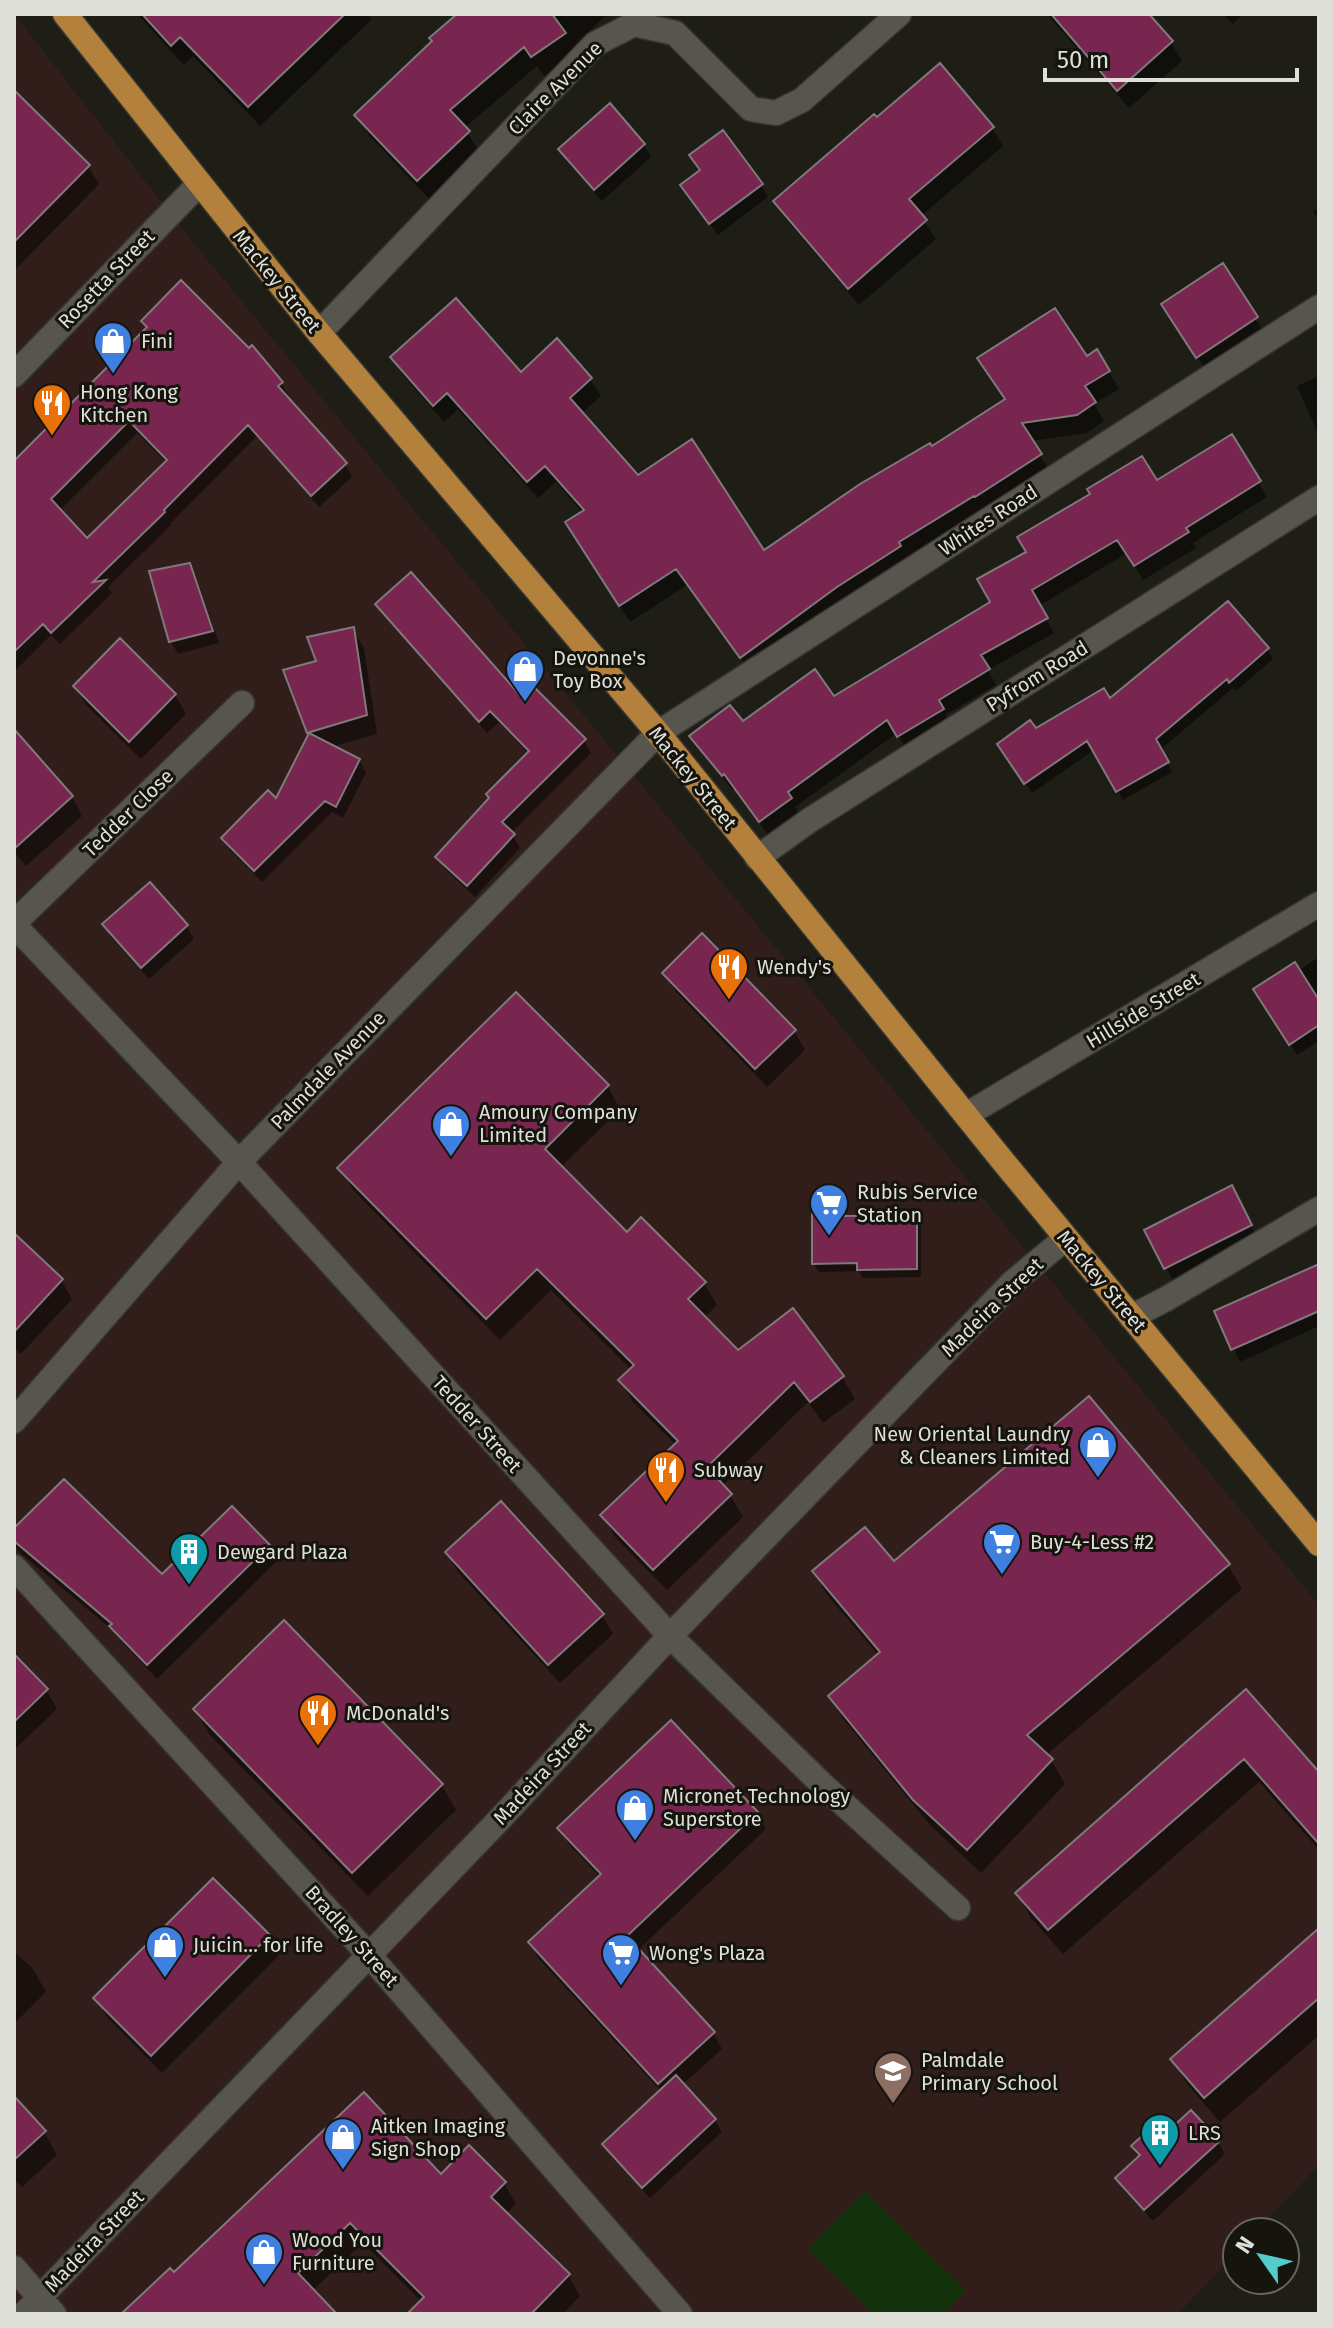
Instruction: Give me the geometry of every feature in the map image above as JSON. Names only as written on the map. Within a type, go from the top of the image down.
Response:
[{"type":"main road","name":"Mackey Street","points":[[65,14],[319,333],[658,733],[1066,1238],[1319,1544]]},
{"type":"street","name":"Claire Avenue","points":[[319,333],[595,44],[634,24],[675,33],[751,109],[776,113],[802,100],[899,14]]},
{"type":"street","name":"Rosetta Street","points":[[14,375],[199,184]]},
{"type":"street","name":"Whites Road","points":[[658,733],[1319,307]]},
{"type":"street","name":"Pyfrom Road","points":[[757,858],[823,811],[1319,498]]},
{"type":"street","name":"Tedder Close","points":[[14,924],[242,703]]},
{"type":"street","name":"Palmdale Avenue","points":[[14,1421],[239,1162],[658,733]]},
{"type":"street","name":"Hillside Street","points":[[966,1115],[1319,904]]},
{"type":"street","name":"Tedder Street","points":[[14,924],[239,1162],[670,1636],[826,1788],[958,1908]]},
{"type":"street","points":[[1131,1317],[1319,1209]]},
{"type":"street","name":"Madeira Street","points":[[39,2309],[670,1636],[1012,1283],[1066,1238]]},
{"type":"street","name":"Bradley Street","points":[[14,1567],[369,1955],[680,2314]]},
{"type":"street","points":[[14,2268],[39,2309]]},
{"type":"shaded area","points":[[14,14],[192,241],[1319,1605],[1319,2165],[1271,2216],[1221,2216],[1221,2269],[1178,2314],[14,2314]]},
{"type":"green space","points":[[865,2191],[966,2290],[943,2314],[874,2314],[808,2249]]},
{"type":"building","points":[[142,14],[345,14],[248,107],[180,37],[171,46]]},
{"type":"building","points":[[457,14],[552,14],[566,33],[531,57],[524,47],[450,110],[470,131],[417,181],[354,115],[432,41],[429,38]]},
{"type":"building","points":[[1051,14],[1149,14],[1173,41],[1117,91]]},
{"type":"building","points":[[940,63],[994,127],[909,199],[927,220],[848,289],[773,201],[874,114],[877,117]]},
{"type":"building","points":[[14,90],[90,165],[14,242]]},
{"type":"building","points":[[610,103],[645,144],[594,190],[558,149]]},
{"type":"building","points":[[723,130],[763,184],[709,224],[680,185],[700,170],[689,155]]},
{"type":"building","points":[[1223,263],[1258,317],[1196,358],[1161,304]]},
{"type":"building","points":[[181,280],[249,348],[252,345],[283,382],[278,386],[347,463],[311,496],[248,425],[93,582],[106,580],[51,633],[43,624],[14,652],[14,461],[147,327],[141,321]],"holes":[[[129,421],[167,460],[87,538],[51,499]]]},
{"type":"building","points":[[456,298],[521,372],[557,338],[592,378],[570,398],[638,475],[692,439],[764,550],[860,484],[930,443],[932,446],[1005,399],[977,358],[1055,308],[1087,356],[1097,349],[1110,371],[1085,386],[1096,402],[1077,415],[1022,423],[1042,454],[899,542],[901,546],[837,587],[740,658],[676,569],[619,606],[565,522],[584,510],[545,466],[527,482],[447,393],[433,406],[390,357]]},
{"type":"building","points":[[1232,434],[1261,481],[1186,528],[1189,532],[1134,566],[1117,540],[1032,590],[1048,618],[981,655],[990,669],[939,700],[944,709],[897,737],[887,720],[788,792],[792,798],[759,822],[724,774],[722,776],[689,736],[730,705],[743,721],[815,669],[834,696],[990,602],[977,579],[1026,552],[1017,537],[1090,494],[1087,489],[1142,456],[1157,480]]},
{"type":"building","points":[[190,563],[213,631],[169,642],[149,571]]},
{"type":"building","points":[[411,572],[519,694],[530,683],[586,739],[502,822],[515,834],[467,886],[435,857],[489,798],[486,794],[529,751],[490,711],[479,722],[375,604]]},
{"type":"building","points":[[1228,601],[1269,648],[1156,739],[1169,762],[1116,792],[1087,741],[1024,784],[997,744],[1030,720],[1036,728],[1104,688],[1110,698]]},
{"type":"building","points":[[354,627],[367,715],[307,733],[283,670],[316,661],[307,637]]},
{"type":"building","points":[[120,638],[176,694],[129,742],[73,686]]},
{"type":"building","points":[[14,729],[73,796],[14,849]]},
{"type":"building","points":[[309,733],[360,759],[336,807],[325,801],[254,871],[221,838],[268,790],[276,798]]},
{"type":"building","points":[[150,882],[188,925],[141,968],[102,924]]},
{"type":"building","name":"Wendy's","points":[[702,933],[796,1030],[755,1069],[662,973]]},
{"type":"building","points":[[1295,962],[1319,1000],[1319,1025],[1289,1045],[1253,989]]},
{"type":"building","points":[[516,992],[609,1085],[545,1149],[627,1232],[641,1217],[706,1282],[688,1299],[738,1350],[793,1308],[844,1376],[810,1402],[794,1382],[707,1467],[732,1494],[653,1570],[600,1515],[678,1441],[618,1380],[634,1365],[537,1269],[486,1319],[337,1168]]},
{"type":"building","points":[[1232,1185],[1252,1225],[1164,1269],[1144,1230]]},
{"type":"building","points":[[812,1210],[845,1210],[845,1216],[917,1215],[917,1269],[857,1270],[857,1263],[812,1264]]},
{"type":"building","points":[[14,1233],[63,1279],[14,1332]]},
{"type":"building","points":[[1319,1264],[1319,1311],[1231,1350],[1214,1311]]},
{"type":"building","points":[[1089,1396],[1230,1564],[1027,1735],[1053,1759],[967,1850],[913,1800],[828,1696],[880,1652],[812,1571],[865,1527],[894,1561]]},
{"type":"building","points":[[64,1479],[162,1574],[232,1506],[270,1545],[147,1665],[109,1626],[112,1624],[14,1541],[14,1528]]},
{"type":"building","points":[[501,1501],[604,1614],[548,1665],[445,1552]]},
{"type":"building","name":"McDonald's","points":[[284,1620],[443,1784],[352,1873],[193,1709]]},
{"type":"building","points":[[14,1654],[48,1689],[14,1722]]},
{"type":"building","points":[[1246,1689],[1319,1772],[1319,1844],[1244,1759],[1048,1930],[1015,1893]]},
{"type":"building","points":[[671,1720],[758,1812],[627,1936],[715,2032],[658,2084],[528,1942],[601,1874],[557,1828]]},
{"type":"building","points":[[213,1878],[270,1935],[151,2056],[93,1998]]},
{"type":"building","points":[[1319,1928],[1319,1998],[1204,2098],[1170,2059]]},
{"type":"building","points":[[676,2075],[716,2119],[642,2188],[602,2144]]},
{"type":"building","points":[[364,2092],[441,2174],[469,2145],[506,2182],[491,2197],[570,2274],[531,2314],[407,2314],[424,2297],[350,2223],[298,2273],[337,2314],[121,2314],[170,2268],[174,2272]]},
{"type":"building","points":[[14,2096],[46,2131],[14,2160]]},
{"type":"building","name":"LRS","points":[[1191,2110],[1220,2141],[1144,2210],[1115,2178],[1140,2155],[1131,2146],[1156,2123],[1166,2133]]},
{"type":"place","name":"Fini","points":[[113,375]]},
{"type":"place","name":"Hong Kong Kitchen","points":[[52,437]]},
{"type":"place","name":"Devonne's Toy Box","points":[[525,703]]},
{"type":"place","name":"Wendy's","points":[[729,1001]]},
{"type":"place","name":"Amoury Company Limited","points":[[451,1158]]},
{"type":"place","name":"Rubis Service Station","points":[[829,1237]]},
{"type":"place","name":"New Oriental Laundry & Cleaners Limited","points":[[1098,1479]]},
{"type":"place","name":"Subway","points":[[666,1504]]},
{"type":"place","name":"Buy-4-Less #2","points":[[1002,1576]]},
{"type":"place","name":"Dewgard Plaza","points":[[189,1586]]},
{"type":"place","name":"McDonald's","points":[[318,1747]]},
{"type":"place","name":"Micronet Technology Superstore","points":[[635,1842]]},
{"type":"place","name":"Juicin… for life","points":[[165,1979]]},
{"type":"place","name":"Wong's Plaza","points":[[621,1987]]},
{"type":"place","name":"Palmdale Primary School","points":[[893,2105]]},
{"type":"place","name":"LRS","points":[[1160,2167]]},
{"type":"place","name":"Aitken Imaging Sign Shop","points":[[343,2171]]},
{"type":"place","name":"Wood You Furniture","points":[[264,2286]]}]
